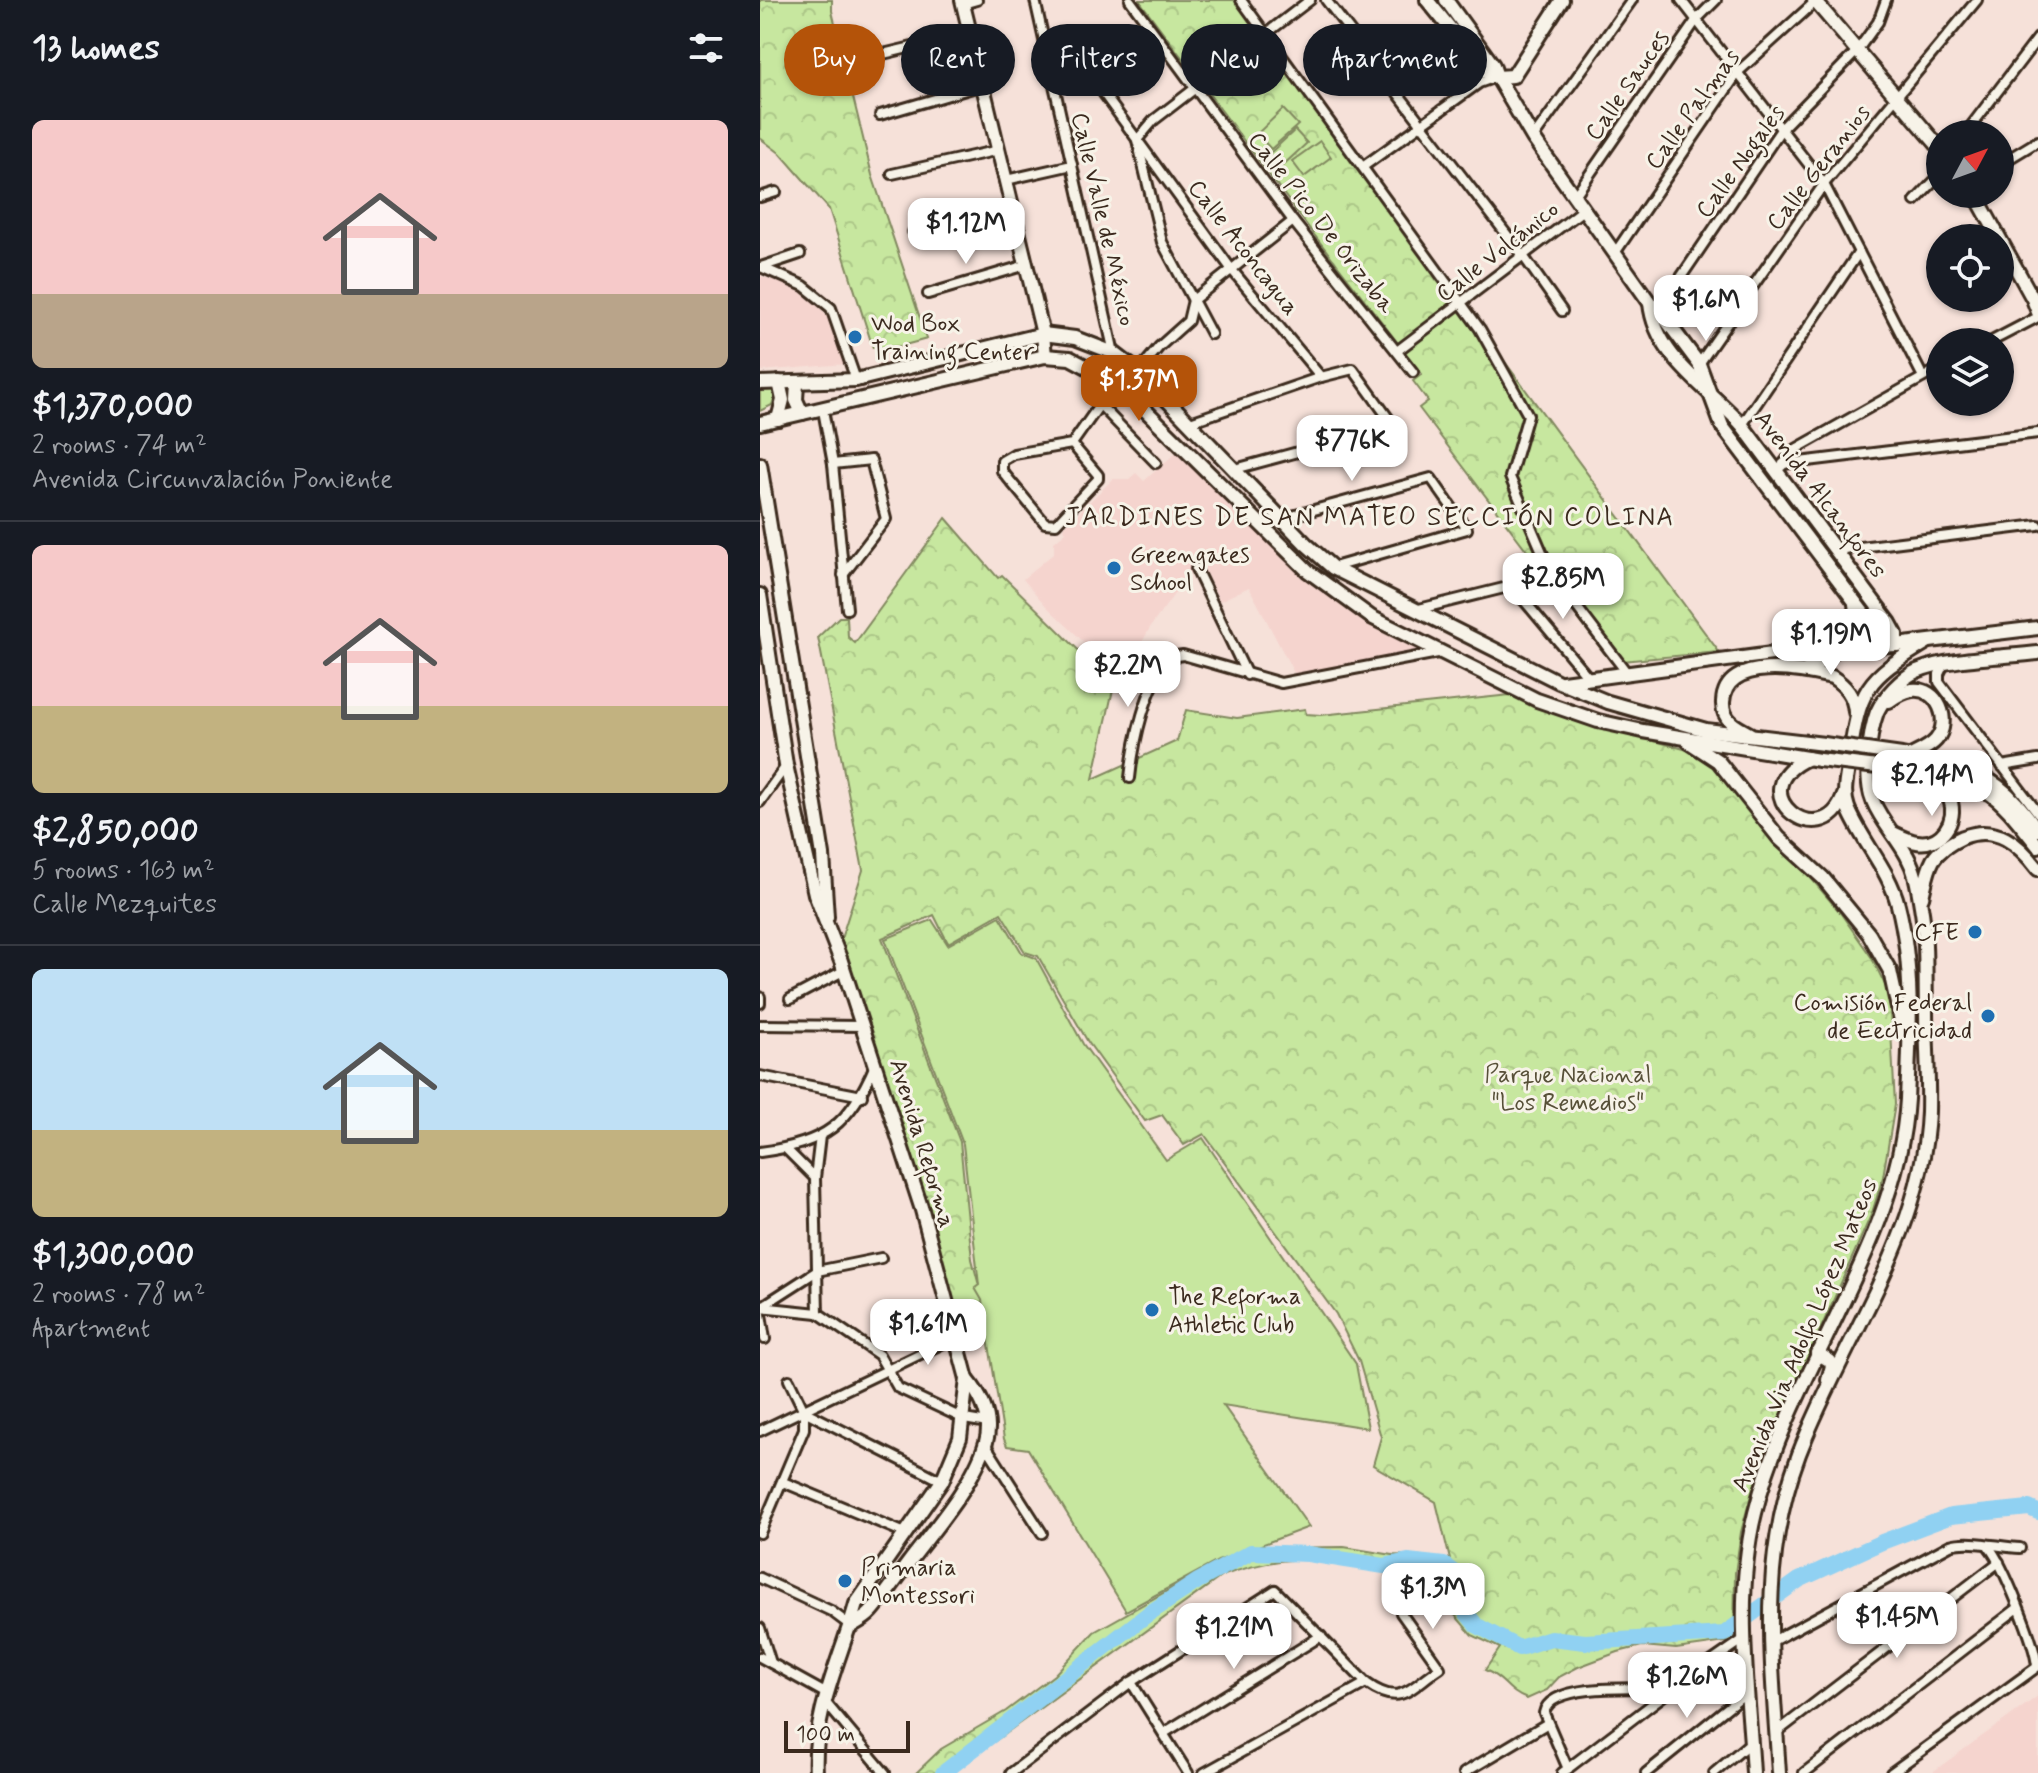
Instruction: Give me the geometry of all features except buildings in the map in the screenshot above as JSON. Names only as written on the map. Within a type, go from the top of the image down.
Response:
[{"type":"main road","name":"Avenida Alcanfores","points":[[1427,0],[1485,71],[1497,77]]},
{"type":"main road","points":[[1497,77],[1513,76],[1562,0]]},
{"type":"main road","points":[[1815,1],[1926,132]]},
{"type":"main road","points":[[963,2],[969,24]]},
{"type":"main road","name":"Avenida Alcanfores","points":[[1452,2],[1493,65],[1533,138],[1654,311],[1699,364],[1712,396],[1722,426],[1854,600],[1885,639],[1896,645],[1896,634],[1890,623],[1781,469],[1742,425],[1712,396],[1688,373],[1664,343],[1653,326],[1654,311]]},
{"type":"main road","points":[[986,96],[1043,334],[1045,356]]},
{"type":"main road","points":[[2014,266],[2038,315]]},
{"type":"main road","points":[[760,383],[856,380],[1043,334],[1075,338],[1114,353],[1141,374],[1281,519],[1333,568],[1414,610],[1559,682],[1653,717],[1756,738],[1905,756],[1981,776],[2011,797],[2038,830]]},
{"type":"main road","points":[[999,344],[1002,365]]},
{"type":"main road","points":[[760,423],[1002,365],[1045,356],[1070,358],[1130,395],[1272,537],[1334,592],[1371,617],[1537,700],[1598,721],[1813,759],[1924,773],[1977,785],[1992,793],[2038,846]]},
{"type":"main road","points":[[1130,395],[1140,388],[1141,374]]},
{"type":"main road","points":[[778,419],[783,400],[779,382]]},
{"type":"main road","points":[[797,383],[796,400],[802,413]]},
{"type":"main road","points":[[1140,405],[1143,395],[1156,388]]},
{"type":"main road","name":"Avenida Reforma","points":[[760,464],[823,855],[827,924]]},
{"type":"main road","points":[[1801,673],[1825,660],[1858,624],[1854,600]]},
{"type":"main road","points":[[761,601],[774,612],[782,603]]},
{"type":"main road","name":"Avenida Reforma","points":[[761,601],[786,765],[815,894],[845,970],[922,1210],[967,1379],[964,1419],[942,1481],[856,1604],[851,1626],[833,1669],[815,1758],[816,1773]]},
{"type":"main road","points":[[1559,682],[1839,647],[1896,645],[2038,628]]},
{"type":"main road","points":[[1875,677],[1927,642]]},
{"type":"main road","points":[[1813,759],[1793,765],[1781,782],[1781,800],[1786,810],[1808,822],[1832,815],[1841,803],[1855,717],[1864,694],[1896,645]]},
{"type":"main road","points":[[1879,707],[1894,689],[1917,671],[1944,664],[2038,653]]},
{"type":"main road","points":[[1756,738],[1733,725],[1723,710],[1726,689],[1732,679],[1748,671],[1762,669],[1832,677],[1852,696],[1855,717]]},
{"type":"main road","points":[[1879,707],[1908,690],[1928,693],[1937,699],[1942,709],[1940,734],[1934,743],[1905,756]]},
{"type":"main road","points":[[776,704],[788,699],[798,701]]},
{"type":"main road","name":"Avenida Via Adolfo López Mateos","points":[[1779,1773],[1770,1616],[1771,1576],[1780,1517],[1799,1454],[1894,1248],[1917,1189],[1928,1111],[1921,904],[1913,868],[1873,801],[1869,786],[1871,741],[1879,707]]},
{"type":"main road","points":[[1682,738],[1718,761],[1779,838],[1823,878],[1869,934],[1890,971],[1909,1057]]},
{"type":"main road","points":[[1893,833],[1920,843],[1940,837],[1947,829],[1952,814],[1948,793],[1924,773]]},
{"type":"main road","name":"Avenida Via Adolfo López Mateos","points":[[1753,1773],[1745,1579],[1759,1499],[1817,1353],[1889,1195],[1906,1108],[1909,993],[1903,929],[1887,878],[1854,821],[1844,795]]},
{"type":"main road","points":[[1921,904],[1934,859],[1949,844],[1967,836],[1983,832],[2001,836],[2021,849],[2038,869]]},
{"type":"main road","points":[[1817,1353],[1830,1361],[1832,1366],[1819,1410]]},
{"type":"main road","name":"Avenida Reforma","points":[[851,1626],[870,1614],[935,1528],[970,1474],[985,1444],[988,1423],[980,1395],[967,1379]]},
{"type":"main road","points":[[951,1462],[970,1474]]},
{"type":"street","points":[[963,2],[977,0]]},
{"type":"street","name":"Calle Valle de México","points":[[1035,0],[1114,353]]},
{"type":"street","name":"Calle Pico De Orizaba","points":[[1130,0],[1181,69]]},
{"type":"street","points":[[1241,0],[1259,24]]},
{"type":"street","points":[[1281,24],[1310,0]]},
{"type":"street","points":[[1326,0],[1562,311]]},
{"type":"street","points":[[1533,138],[1632,0]]},
{"type":"street","points":[[1681,0],[1824,184],[1923,377]]},
{"type":"street","name":"Calle Sauces","points":[[1574,197],[1697,19],[1716,0]]},
{"type":"street","name":"Calle Nogales","points":[[1654,311],[1782,128],[1857,51],[1878,22],[1886,0]]},
{"type":"street","name":"Calle Geranios","points":[[1699,364],[1824,184],[1898,99],[1977,0]]},
{"type":"street","name":"Calle Palmas","points":[[1615,253],[1739,71],[1815,1]]},
{"type":"street","points":[[1976,120],[2038,38]]},
{"type":"street","points":[[1287,62],[1480,329],[1528,415],[1510,477],[1551,573],[1627,673]]},
{"type":"street","points":[[1364,166],[1479,83],[1497,77]]},
{"type":"street","points":[[880,115],[945,96]]},
{"type":"street","name":"Calle Aconcagua","points":[[1105,96],[1232,270],[1321,377]]},
{"type":"street","points":[[1185,96],[1154,120],[1137,140],[1162,242],[1211,334]]},
{"type":"street","name":"Calle Pico De Orizaba","points":[[1201,96],[1293,221],[1413,372]]},
{"type":"street","points":[[2014,156],[2038,141]]},
{"type":"street","points":[[892,174],[999,150]]},
{"type":"street","points":[[1006,180],[1072,165]]},
{"type":"street","points":[[1915,201],[1926,190]]},
{"type":"street","points":[[760,197],[776,192]]},
{"type":"street","points":[[913,232],[1013,209]]},
{"type":"street","name":"Calle Volcánico","points":[[1397,351],[1583,210]]},
{"type":"street","points":[[1141,374],[1159,347],[1188,321],[1193,300],[1293,221]]},
{"type":"street","points":[[1742,425],[1859,252]]},
{"type":"street","points":[[760,267],[800,254]]},
{"type":"street","points":[[928,294],[1026,265]]},
{"type":"street","points":[[760,267],[804,286],[831,308],[856,380]]},
{"type":"street","points":[[2014,328],[2038,315]]},
{"type":"street","points":[[1190,422],[1353,369],[1394,426],[1235,469]]},
{"type":"street","points":[[1781,469],[1794,450],[1926,375]]},
{"type":"street","points":[[1072,444],[1098,479],[1056,524],[1045,523],[1002,471],[1002,461],[1014,454],[1072,444],[1115,383]]},
{"type":"street","points":[[1100,405],[1156,463]]},
{"type":"street","points":[[823,410],[833,464],[847,609]]},
{"type":"street","points":[[1781,469],[2038,433]]},
{"type":"street","points":[[833,464],[871,460],[886,519],[843,575]]},
{"type":"street","points":[[1281,519],[1431,478],[1467,529],[1333,568]]},
{"type":"street","points":[[1836,550],[2038,525]]},
{"type":"street","points":[[1196,569],[1247,675]]},
{"type":"street","points":[[1414,610],[1512,586],[1589,678]]},
{"type":"street","points":[[1130,778],[1134,741],[1160,670],[1170,657],[1183,655],[1281,683],[1444,652]]},
{"type":"street","points":[[1944,664],[1939,682],[2038,813]]},
{"type":"street","points":[[2002,766],[2038,760]]},
{"type":"street","points":[[760,802],[786,765]]},
{"type":"street","points":[[790,999],[845,970]]},
{"type":"street","points":[[760,1025],[863,1026]]},
{"type":"street","points":[[760,1152],[786,1149],[820,1136],[845,1117],[862,1096],[875,1065]]},
{"type":"street","points":[[760,1076],[862,1096]]},
{"type":"street","points":[[818,1313],[815,1178],[820,1136]]},
{"type":"street","points":[[786,1149],[815,1178]]},
{"type":"street","points":[[881,1258],[817,1271],[760,1307],[818,1313],[879,1355],[898,1388],[964,1419],[988,1423]]},
{"type":"street","points":[[760,1308],[765,1339]]},
{"type":"street","points":[[760,1431],[956,1337]]},
{"type":"street","points":[[760,1533],[804,1429],[804,1411],[789,1380]]},
{"type":"street","points":[[804,1411],[942,1481]]},
{"type":"street","points":[[985,1444],[1042,1533]]},
{"type":"street","points":[[783,1482],[905,1533]]},
{"type":"street","points":[[1771,1642],[1950,1545],[1966,1542],[1989,1547],[2020,1548]]},
{"type":"street","points":[[1891,1773],[2037,1667],[2018,1608],[1999,1562],[1989,1547]]},
{"type":"street","points":[[1777,1732],[1999,1562]]},
{"type":"street","points":[[760,1578],[831,1611],[851,1626]]},
{"type":"street","points":[[1011,1773],[1131,1682],[1275,1590],[1366,1683],[1383,1695],[1401,1695],[1440,1668],[1401,1613]]},
{"type":"street","points":[[1804,1773],[2018,1608]]},
{"type":"street","points":[[760,1628],[771,1664]]},
{"type":"street","points":[[1672,1689],[1578,1690],[1552,1700],[1544,1713],[1565,1771],[1672,1689],[1745,1632]]},
{"type":"street","points":[[1164,1733],[1321,1636]]},
{"type":"street","points":[[760,1657],[826,1699],[885,1773]]},
{"type":"street","points":[[1131,1682],[1188,1773]]},
{"type":"street","points":[[1204,1773],[1366,1683]]},
{"type":"street","points":[[1646,1773],[1748,1691]]},
{"type":"street","points":[[1464,1773],[1548,1723]]},
{"type":"street","points":[[1714,1773],[1751,1742]]},
{"type":"shaded area","points":[[760,276],[789,285],[815,300],[831,323],[846,364],[760,371]]},
{"type":"shaded area","name":"Greengates School","points":[[1180,449],[1304,576],[1344,606],[1418,645],[1418,654],[1295,675],[1249,587],[1220,601],[1199,560],[1151,626],[1127,669],[1112,654],[1104,661],[1047,607],[1023,579],[1054,553],[1054,542],[1066,532],[1063,528],[1113,479],[1129,479],[1136,473],[1144,481]]},
{"type":"shaded area","points":[[2038,1696],[2038,1773],[1931,1773]]},
{"type":"green space","points":[[760,0],[832,0],[835,24],[784,24],[784,96],[853,96],[872,175],[927,339],[901,346],[873,348],[829,209],[781,154],[760,138]]},
{"type":"green space","points":[[1139,0],[1238,0],[1256,24],[1181,24],[1181,56],[1165,35],[1165,24],[1157,24]]},
{"type":"green space","points":[[1287,66],[1303,88],[1303,96],[1309,96],[1719,652],[1611,662],[1419,408],[1428,401],[1413,381],[1422,374],[1211,96],[1287,96]]},
{"type":"green space","points":[[1283,109],[1298,125],[1271,149],[1257,134]]},
{"type":"green space","points":[[1295,130],[1307,143],[1281,167],[1269,154]]},
{"type":"green space","points":[[1320,141],[1331,157],[1304,177],[1292,161]]},
{"type":"green space","points":[[760,386],[772,386],[775,396],[772,405],[760,411]]},
{"type":"green space","name":"Parque Nacional \"Los Remedios\"","points":[[946,518],[998,578],[1002,575],[1114,685],[1093,779],[1177,741],[1186,710],[1237,718],[1305,709],[1306,714],[1321,715],[1510,695],[1525,699],[1546,711],[1695,752],[1716,767],[1839,911],[1872,958],[1889,993],[1895,1104],[1883,1177],[1872,1213],[1770,1443],[1751,1495],[1735,1573],[1734,1641],[1676,1649],[1642,1646],[1618,1652],[1578,1667],[1559,1677],[1547,1690],[1527,1699],[1485,1670],[1500,1648],[1472,1635],[1418,1572],[1387,1571],[1322,1560],[1279,1561],[1222,1576],[951,1773],[916,1773],[941,1749],[1006,1711],[1054,1675],[1094,1632],[1190,1578],[1256,1548],[1344,1547],[1422,1556],[1452,1568],[1436,1502],[1373,1465],[1381,1437],[1359,1361],[1336,1314],[1204,1134],[1184,1145],[1162,1115],[1145,1121],[1088,1042],[1038,956],[1025,952],[1001,913],[948,943],[934,915],[882,938],[960,1142],[972,1259],[991,1331],[964,1341],[929,1211],[840,942],[863,870],[818,637],[839,617],[847,617],[848,637],[855,643]]},
{"type":"green space","name":"The Reforma Athletic Club","points":[[1000,916],[1022,953],[1036,958],[1083,1044],[1166,1160],[1203,1138],[1356,1364],[1368,1428],[1223,1405],[1309,1527],[1218,1561],[1126,1611],[1028,1449],[1007,1446],[1004,1439],[982,1300],[975,1288],[979,1285],[963,1144],[885,939],[932,920],[948,945]]},
{"type":"waterway","points":[[943,1773],[1148,1614],[1198,1581],[1251,1552],[1308,1554],[1384,1566],[1408,1561],[1444,1565],[1456,1574],[1464,1610],[1476,1625],[1519,1648],[1551,1638],[1585,1642],[1724,1634],[1799,1580],[1882,1542],[1951,1516],[2029,1508],[2038,1512]]},
{"type":"place","name":"Wod Box Training Center","points":[[855,337]]},
{"type":"place","name":"Greengates School","points":[[1114,568]]},
{"type":"place","name":"CFE","points":[[1975,932]]},
{"type":"place","name":"Comisión Federal de Eectricidad","points":[[1988,1016]]},
{"type":"place","name":"The Reforma Athletic Club","points":[[1152,1310]]},
{"type":"place","name":"Primaria Montessori","points":[[845,1581]]},
{"type":"district","name":"JARDINES DE SAN MATEO SECCIÓN COLINA","points":[[1370,516]]}]
